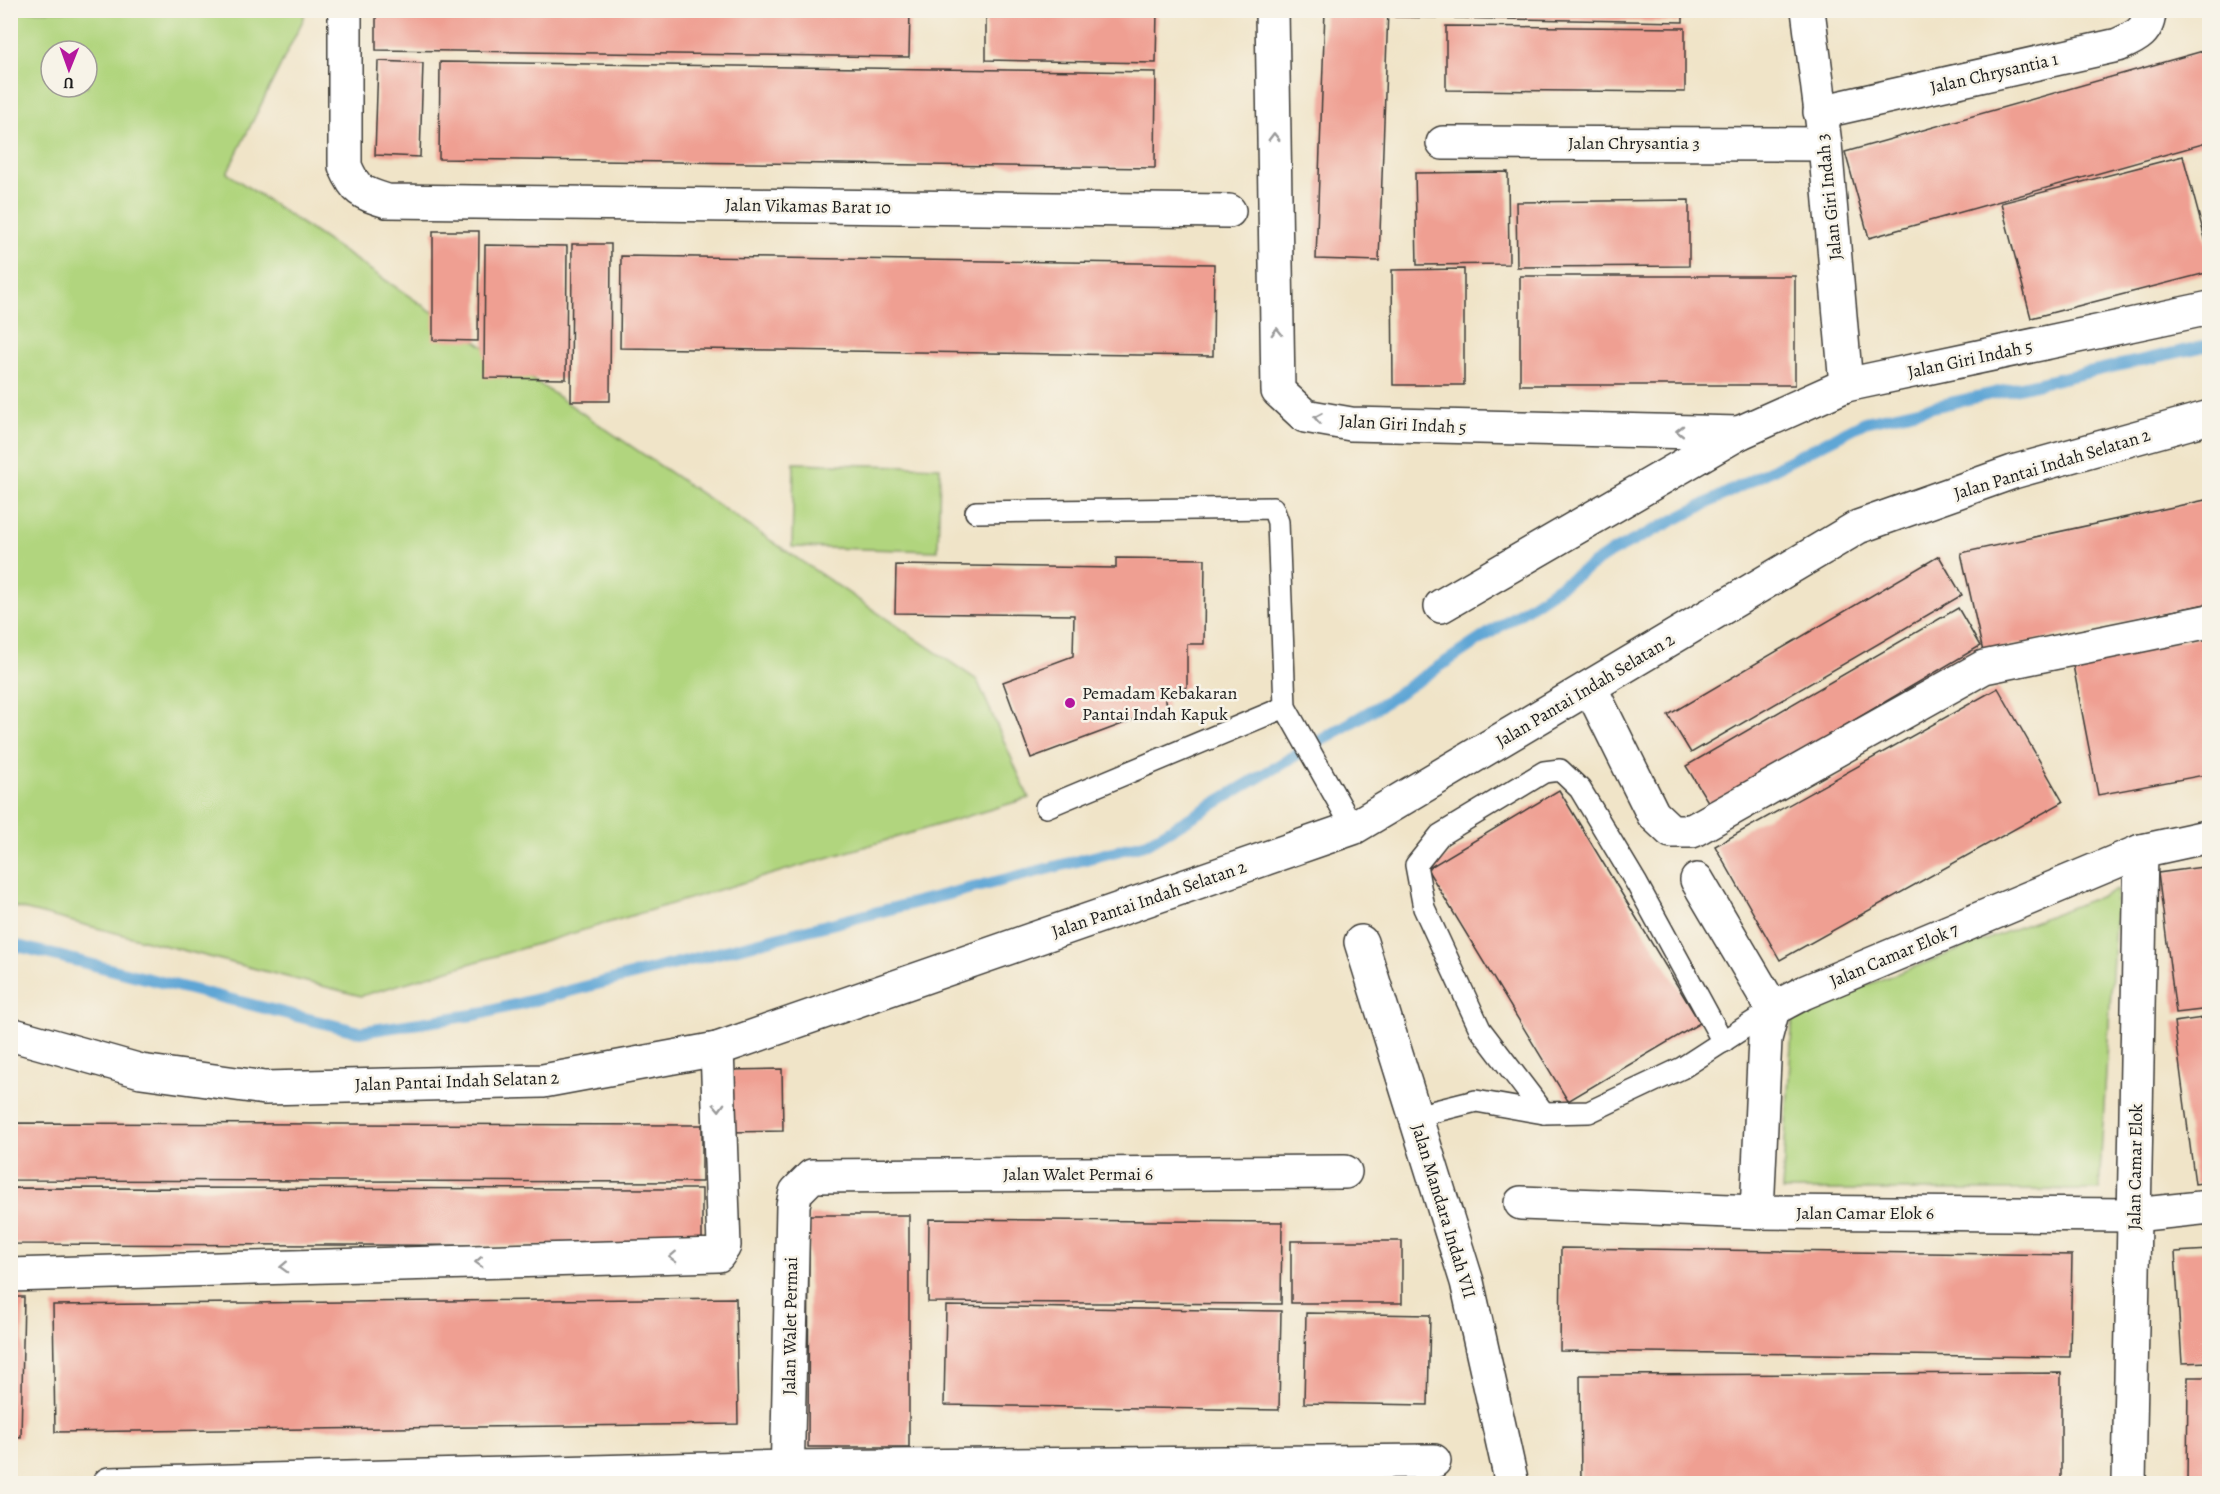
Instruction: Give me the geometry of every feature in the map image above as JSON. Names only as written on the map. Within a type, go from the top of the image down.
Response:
[{"type":"street","name":"Jalan Vikamas Barat 10","points":[[345,10],[345,166],[352,183],[361,192],[387,201],[1229,211]]},
{"type":"street","name":"Jalan Giri Indah 5","points":[[1272,10],[1278,391],[1305,416],[1352,424],[1739,432]]},
{"type":"street","name":"Jalan Giri Indah 3","points":[[1808,10],[1825,144],[1846,385]]},
{"type":"street","name":"Jalan Chrysantia 1","points":[[1820,112],[2118,45],[2139,36],[2148,24],[2149,10]]},
{"type":"street","name":"Jalan Chrysantia 3","points":[[1443,143],[1825,144]]},
{"type":"street","name":"Jalan Giri Indah 5","points":[[1441,606],[1739,432],[1846,385],[2210,308]]},
{"type":"street","name":"Jalan Pantai Indah Selatan 2","points":[[10,1034],[141,1071],[265,1088],[543,1081],[717,1049],[1353,828],[1858,527],[2013,472],[2210,417]]},
{"type":"street","points":[[1590,687],[1653,813],[1671,831],[1692,831],[1984,667],[2210,621]]},
{"type":"street","name":"Jalan Camar Elok 7","points":[[1773,1009],[1814,988],[2141,851],[2210,836]]},
{"type":"street","name":"Jalan Camar Elok","points":[[2129,1484],[2141,851]]},
{"type":"street","points":[[1697,880],[1773,1009],[1765,1039],[1757,1212]]},
{"type":"street","name":"Jalan Mandara Indah VII","points":[[1361,942],[1467,1282],[1512,1484]]},
{"type":"street","points":[[10,1275],[718,1255],[724,1246],[717,1049]]},
{"type":"street","name":"Jalan Walet Permai 6","points":[[812,1176],[1345,1172]]},
{"type":"street","name":"Jalan Walet Permai","points":[[787,1475],[793,1204],[796,1192],[812,1176]]},
{"type":"street","name":"Jalan Camar Elok 6","points":[[1521,1203],[1757,1212],[2134,1215],[2210,1207]]},
{"type":"street","points":[[109,1484],[787,1475],[1434,1461]]},
{"type":"lane","points":[[976,512],[1273,508],[1278,522],[1289,716],[1353,828]]},
{"type":"lane","points":[[1046,807],[1289,716]]},
{"type":"lane","points":[[1544,1113],[1480,1029],[1424,908],[1416,865],[1440,835],[1544,772],[1560,770],[1580,789],[1637,884],[1723,1042]]},
{"type":"lane","points":[[1416,1116],[1476,1101],[1544,1113],[1589,1112],[1682,1068],[1773,1009]]},
{"type":"green space","points":[[10,11],[304,11],[304,18],[227,173],[977,680],[1029,798],[361,996],[11,906]]},
{"type":"green space","points":[[794,463],[940,467],[938,551],[792,547]]},
{"type":"green space","points":[[2117,890],[2099,1190],[1782,1190],[1793,1013]]},
{"type":"building","points":[[376,10],[910,10],[909,57],[376,50]]},
{"type":"building","points":[[986,10],[1157,10],[1156,63],[986,60]]},
{"type":"building","points":[[1325,10],[1388,10],[1379,261],[1316,259]]},
{"type":"building","points":[[1395,10],[1683,10],[1683,22],[1395,17]]},
{"type":"building","points":[[1693,10],[1754,10],[1754,15],[1693,12]]},
{"type":"building","points":[[1446,26],[1685,28],[1685,92],[1446,90]]},
{"type":"building","points":[[2210,49],[2210,142],[1869,238],[1845,152]]},
{"type":"building","points":[[378,61],[423,63],[420,157],[375,155]]},
{"type":"building","points":[[440,62],[1156,72],[1155,168],[439,159]]},
{"type":"building","points":[[2183,156],[2210,257],[2210,272],[2031,318],[2001,203]]},
{"type":"building","points":[[1508,172],[1509,264],[1417,265],[1415,173]]},
{"type":"building","points":[[1689,200],[1689,266],[1517,267],[1516,202]]},
{"type":"building","points":[[433,231],[479,231],[478,341],[433,340]]},
{"type":"building","points":[[572,244],[611,244],[610,401],[571,401]]},
{"type":"building","points":[[485,245],[567,246],[566,379],[484,378]]},
{"type":"building","points":[[621,256],[1214,264],[1213,356],[620,348]]},
{"type":"building","points":[[1464,269],[1464,385],[1393,385],[1392,270]]},
{"type":"building","points":[[1520,276],[1795,276],[1795,385],[1520,385]]},
{"type":"building","points":[[2210,499],[2210,603],[1983,652],[1961,553]]},
{"type":"building","points":[[1939,556],[1962,595],[1691,753],[1668,715]]},
{"type":"building","points":[[1116,558],[1205,559],[1204,644],[1187,644],[1187,687],[1164,695],[1168,707],[1031,758],[1003,682],[1073,656],[1074,615],[895,613],[896,565],[1116,568]]},
{"type":"building","points":[[1958,608],[1980,646],[1710,805],[1686,766]]},
{"type":"building","points":[[2210,635],[2210,774],[2098,795],[2072,660]]},
{"type":"building","points":[[1998,688],[2063,802],[1780,960],[1715,846]]},
{"type":"building","points":[[1559,790],[1700,1023],[1568,1101],[1427,869]]},
{"type":"building","points":[[2210,866],[2210,1009],[2176,1013],[2158,873]]},
{"type":"building","points":[[2210,1017],[2210,1182],[2195,1184],[2174,1022]]},
{"type":"building","points":[[782,1069],[783,1131],[730,1132],[730,1070]]},
{"type":"building","points":[[10,1123],[702,1125],[702,1182],[10,1180]]},
{"type":"building","points":[[10,1188],[702,1189],[702,1246],[10,1244]]},
{"type":"building","points":[[809,1215],[909,1215],[909,1447],[808,1447]]},
{"type":"building","points":[[929,1219],[1282,1222],[1281,1304],[928,1302]]},
{"type":"building","points":[[1291,1241],[1402,1241],[1402,1303],[1291,1303]]},
{"type":"building","points":[[1561,1248],[2072,1255],[2070,1357],[1560,1351]]},
{"type":"building","points":[[2210,1250],[2210,1362],[2182,1363],[2175,1252]]},
{"type":"building","points":[[10,1297],[24,1297],[21,1438],[10,1437]]},
{"type":"building","points":[[736,1298],[738,1424],[55,1432],[53,1305]]},
{"type":"building","points":[[946,1306],[1281,1311],[1279,1410],[944,1405]]},
{"type":"building","points":[[1306,1313],[1430,1315],[1428,1405],[1304,1403]]},
{"type":"building","points":[[2061,1373],[2061,1484],[1581,1484],[1580,1375]]},
{"type":"building","points":[[2188,1377],[2210,1377],[2210,1484],[2187,1484]]},
{"type":"waterway","points":[[10,944],[360,1032],[479,1014],[1148,843],[1384,703],[1610,553],[1865,422],[2210,345]]},
{"type":"place","name":"Pemadam Kebakaran Pantai Indah Kapuk","points":[[1070,703]]}]
